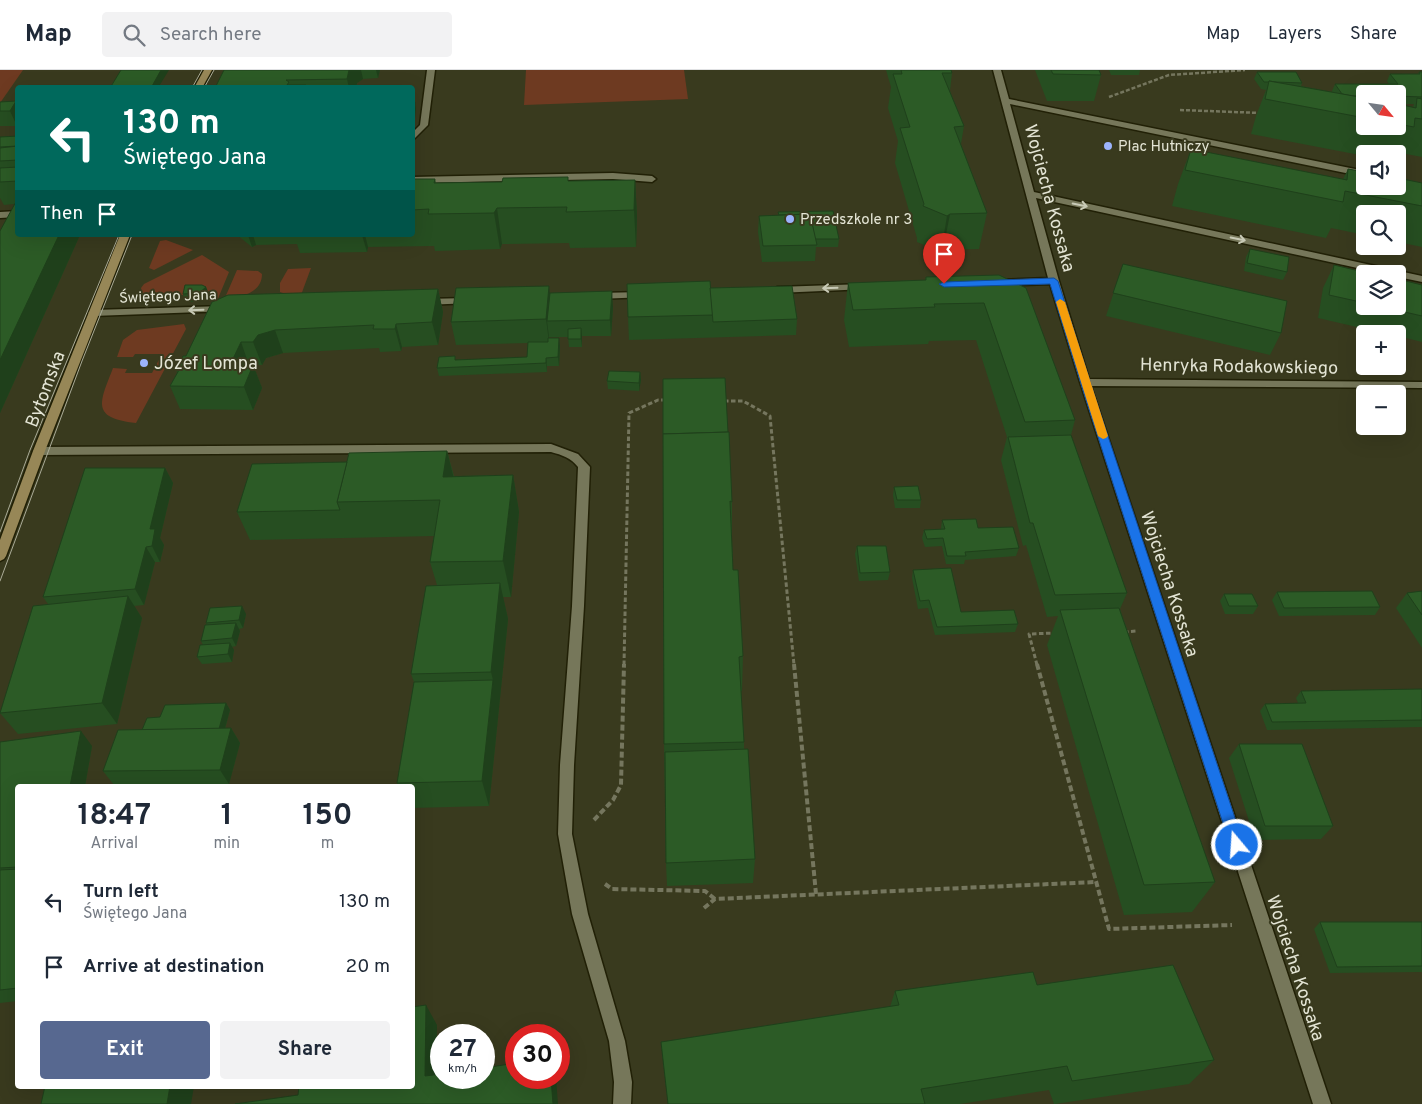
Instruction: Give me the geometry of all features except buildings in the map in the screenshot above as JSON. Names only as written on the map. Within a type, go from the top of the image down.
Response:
[{"type":"street","points":[[200,85],[208,70]]},
{"type":"street","points":[[415,136],[424,125],[431,70]]},
{"type":"street","name":"Wojciecha Kossaka","points":[[997,70],[1007,101],[1054,281],[1085,382],[1322,1104]]},
{"type":"street","points":[[1007,101],[1356,172]]},
{"type":"street","points":[[415,180],[613,176],[652,179]]},
{"type":"street","points":[[1032,194],[1422,279]]},
{"type":"street","points":[[0,215],[15,214]]},
{"type":"street","name":"Bytomska","points":[[0,556],[39,451],[124,237]]},
{"type":"street","points":[[990,283],[1054,281]]},
{"type":"street","points":[[762,291],[872,287]]},
{"type":"street","points":[[583,297],[652,294]]},
{"type":"street","points":[[413,302],[483,300]]},
{"type":"street","name":"Świętego Jana","points":[[93,313],[236,308]]},
{"type":"street","name":"Henryka Rodakowskiego","points":[[1085,382],[1422,385]]},
{"type":"street","points":[[39,451],[552,448],[571,454],[579,459],[584,467],[578,606],[567,765],[565,834],[580,914],[617,1041],[622,1082],[622,1104]]},
{"type":"path","points":[[1105,99],[1169,75],[1244,70]]},
{"type":"path","points":[[1176,110],[1266,113]]},
{"type":"path","points":[[593,821],[611,805],[618,795],[621,785],[629,413],[658,400],[668,400]]},
{"type":"path","points":[[715,401],[743,401],[770,416],[816,894]]},
{"type":"path","points":[[1117,632],[1137,631]]},
{"type":"path","points":[[1058,633],[1029,634],[1109,929],[1232,925]]},
{"type":"path","points":[[602,879],[605,885],[612,890],[705,891],[715,898],[1096,882]]},
{"type":"path","points":[[704,908],[715,898]]},
{"type":"shaded area","points":[[0,70],[23,70],[0,103]]},
{"type":"shaded area","points":[[526,70],[684,70],[688,99],[524,105]]},
{"type":"shaded area","points":[[166,240],[193,250],[154,270],[149,268],[160,241]]},
{"type":"shaded area","points":[[202,255],[229,272],[217,301],[208,301],[210,296],[208,293],[154,297],[142,293],[141,288],[144,284]]},
{"type":"shaded area","points":[[311,268],[301,295],[280,292],[280,283],[288,269]]},
{"type":"shaded area","points":[[237,270],[258,271],[262,274],[261,281],[249,293],[224,300]]},
{"type":"shaded area","points":[[184,324],[186,329],[136,423],[121,421],[105,412],[102,406],[102,399],[113,368],[127,369],[125,373],[152,373],[162,354],[135,354],[133,357],[117,357],[123,340],[137,330]]},
{"type":"tram line","points":[[194,85],[202,70]]},
{"type":"tram line","points":[[206,85],[214,70]]},
{"type":"tram line","points":[[0,532],[30,450],[118,237]]},
{"type":"tram line","points":[[0,581],[82,361],[131,237]]},
{"type":"slow traffic","points":[[1060,302],[1103,436]]},
{"type":"place","name":"Plac Hutniczy","points":[[1108,146]]},
{"type":"place","name":"Przedszkole nr 3","points":[[790,219]]},
{"type":"place","name":"Józef Lompa","points":[[144,363]]},
{"type":"route","points":[[944,284],[1054,281],[1091,400],[1237,845]]}]
